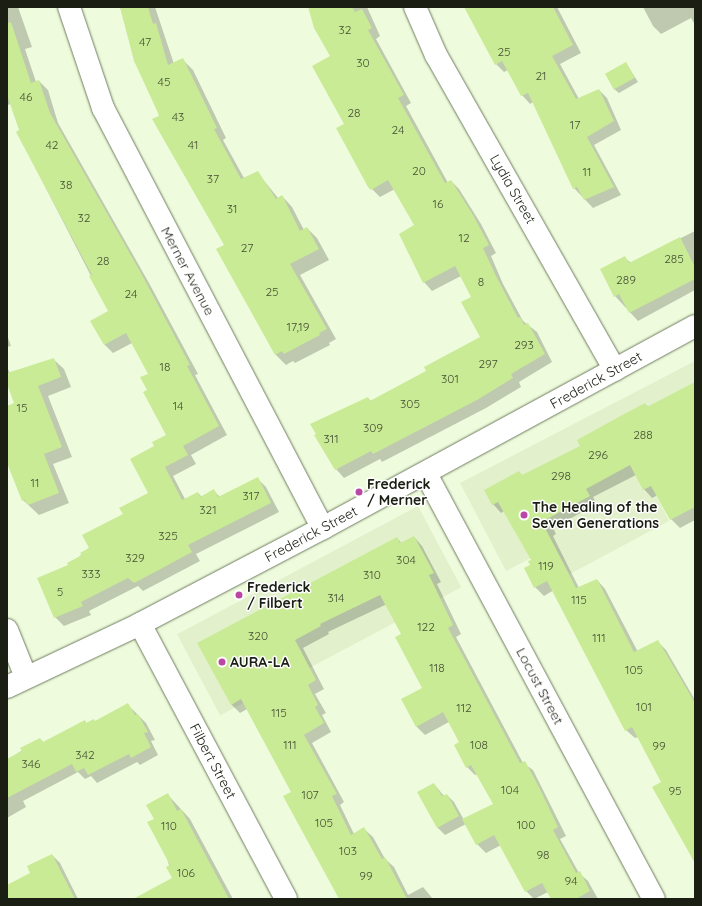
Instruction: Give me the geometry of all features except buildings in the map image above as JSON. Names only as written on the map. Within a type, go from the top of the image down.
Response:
[{"type":"street","name":"Merner Avenue","points":[[69,7],[103,108],[323,528]]},
{"type":"street","name":"Lydia Street","points":[[415,7],[436,55],[615,370]]},
{"type":"street","name":"Frederick Street","points":[[7,687],[140,624],[426,474],[695,326]]},
{"type":"street","name":"Locust Street","points":[[426,474],[654,899]]},
{"type":"street","name":"Filbert Street","points":[[140,624],[286,899]]},
{"type":"street","points":[[7,630],[26,677]]},
{"type":"shaded area","points":[[695,361],[695,460],[649,480],[669,521],[570,574],[554,546],[506,571],[460,483]]},
{"type":"shaded area","points":[[418,506],[461,587],[220,715],[177,634]]},
{"type":"place","name":"Frederick / Merner","points":[[359,492]]},
{"type":"place","name":"The Healing of the Seven Generations","points":[[524,515]]},
{"type":"place","name":"Frederick / Filbert","points":[[239,595]]},
{"type":"place","name":"AURA-LA","points":[[222,662]]}]
